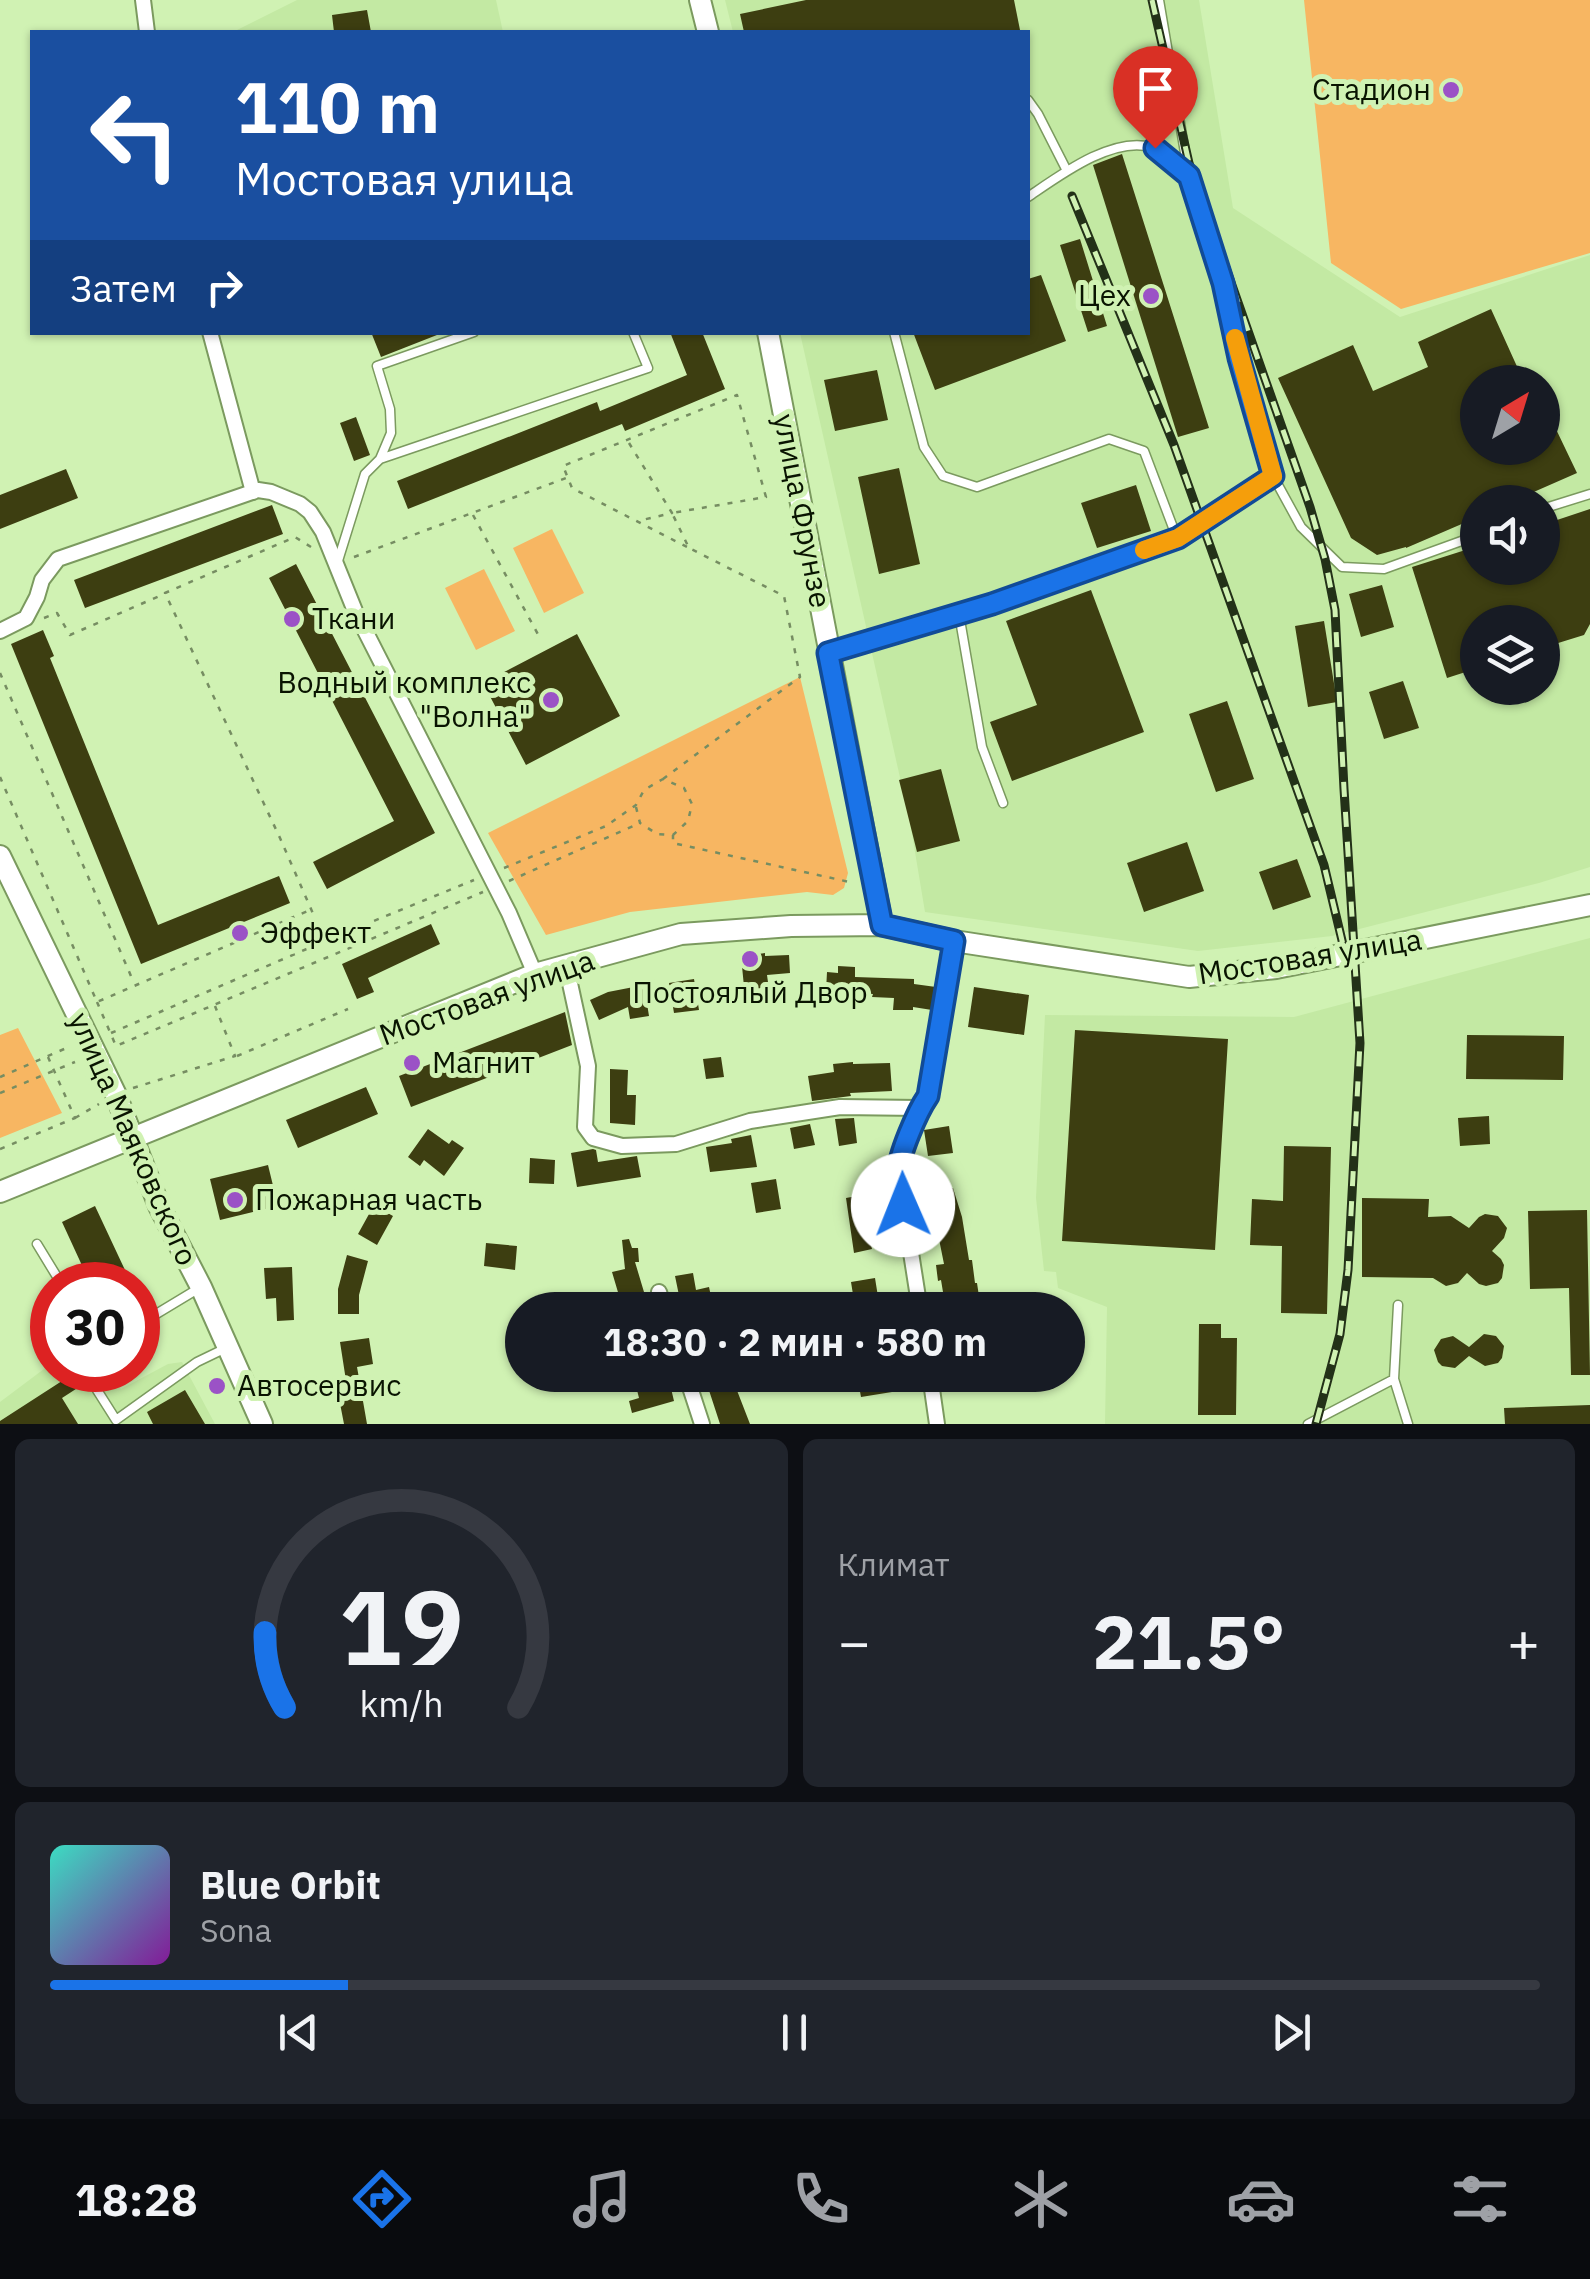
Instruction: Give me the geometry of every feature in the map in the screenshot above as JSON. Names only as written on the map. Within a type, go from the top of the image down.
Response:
[{"type":"main road","points":[[700,0],[708,30]]},
{"type":"main road","name":"улица Фрунзе","points":[[769,335],[882,925]]},
{"type":"main road","name":"улица Маяковского","points":[[0,856],[116,1095],[158,1206],[262,1424]]},
{"type":"main road","name":"Мостовая улица","points":[[0,1192],[535,974],[681,934],[790,926],[882,925],[954,941],[1188,977],[1276,968],[1590,905]]},
{"type":"street","points":[[143,0],[147,30]]},
{"type":"street","points":[[211,335],[253,492]]},
{"type":"street","points":[[0,631],[26,618],[42,580],[58,559],[258,490],[300,504],[323,532],[356,611],[492,880],[535,974]]},
{"type":"street","points":[[917,1292],[898,1170],[928,1096],[954,941]]},
{"type":"street","points":[[566,964],[588,1066],[584,1127],[593,1138],[622,1146],[676,1144],[750,1121],[840,1107],[920,1108]]},
{"type":"street","points":[[692,1392],[702,1424]]},
{"type":"street","points":[[932,1392],[937,1424]]},
{"type":"lane","points":[[1159,0],[1189,176],[1223,283],[1239,358],[1273,476],[1300,527],[1342,567],[1384,569],[1460,542]]},
{"type":"lane","points":[[1030,103],[1067,171]]},
{"type":"lane","points":[[1030,196],[1078,164],[1129,144],[1155,148],[1189,176]]},
{"type":"lane","points":[[337,564],[365,474],[380,459],[392,433],[390,409],[377,366],[465,335]]},
{"type":"lane","points":[[380,459],[648,368],[635,335]]},
{"type":"lane","points":[[895,335],[924,447],[943,476],[977,486],[1109,439],[1144,452],[1178,538]]},
{"type":"lane","points":[[828,653],[959,614],[1178,538],[1273,476]]},
{"type":"lane","points":[[1560,503],[1590,494]]},
{"type":"lane","points":[[959,614],[982,748],[1004,803]]},
{"type":"lane","points":[[37,1244],[48,1262]]},
{"type":"lane","points":[[160,1312],[200,1288]]},
{"type":"lane","points":[[1398,1305],[1394,1378],[1408,1424]]},
{"type":"lane","points":[[160,1388],[197,1362],[227,1348]]},
{"type":"lane","points":[[1308,1424],[1394,1378]]},
{"type":"lane","points":[[98,1392],[116,1420],[155,1392]]},
{"type":"path","points":[[0,777],[116,1046],[410,924],[606,826],[636,806],[644,790],[800,677],[784,596],[637,522],[572,488],[563,466],[737,396],[766,497],[637,522]]},
{"type":"path","points":[[628,441],[689,548]]},
{"type":"path","points":[[43,618],[57,613],[70,634],[296,537],[337,564],[568,478]]},
{"type":"path","points":[[472,514],[540,638]]},
{"type":"path","points":[[165,593],[324,941]]},
{"type":"path","points":[[0,672],[135,985]]},
{"type":"path","points":[[636,806],[640,823],[658,834],[673,835],[688,821],[692,804],[684,788],[664,779]]},
{"type":"path","points":[[111,1033],[324,941],[640,823]]},
{"type":"path","points":[[673,835],[673,843],[854,884]]},
{"type":"path","points":[[96,1002],[311,910]]},
{"type":"path","points":[[214,1004],[236,1056]]},
{"type":"path","points":[[0,1148],[75,1118],[116,1095],[236,1056],[348,1009]]},
{"type":"path","points":[[0,1077],[71,1046]]},
{"type":"path","points":[[48,1057],[75,1118]]},
{"type":"path","points":[[0,1093],[75,1062]]},
{"type":"shaded area","points":[[297,0],[496,0],[503,30],[237,30]]},
{"type":"shaded area","points":[[725,0],[1199,0],[1233,208],[1400,317],[1590,255],[1590,867],[1332,936],[1198,951],[925,912],[910,822],[800,335],[1030,335],[1030,30],[732,30]]},
{"type":"shaded area","points":[[1304,0],[1590,0],[1590,253],[1401,309],[1331,263]]},
{"type":"shaded area","points":[[552,529],[584,593],[544,613],[513,548]]},
{"type":"shaded area","points":[[484,569],[515,631],[476,650],[445,588]]},
{"type":"shaded area","points":[[800,677],[848,873],[844,888],[833,895],[807,892],[630,912],[546,935],[488,833]]},
{"type":"shaded area","points":[[1590,938],[1590,1424],[1105,1424],[1107,1307],[1085,1298],[1085,1292],[1058,1288],[1056,1272],[1044,1271],[1036,1198],[1045,1015],[1294,1017]]},
{"type":"shaded area","points":[[18,1028],[62,1113],[0,1138],[0,1035]]},
{"type":"shaded area","points":[[182,1362],[215,1424],[0,1424],[0,1402],[30,1380],[30,1392],[160,1392],[160,1368]]},
{"type":"building","points":[[806,0],[1014,0],[1020,30],[744,30],[740,14]]},
{"type":"building","points":[[367,10],[371,30],[334,30],[332,15]]},
{"type":"building","name":"Цех","points":[[1122,154],[1209,428],[1178,437],[1093,165]]},
{"type":"building","points":[[1080,239],[1107,326],[1088,332],[1060,245]]},
{"type":"building","points":[[1041,275],[1066,341],[935,390],[914,335],[1030,335],[1030,278]]},
{"type":"building","points":[[1491,309],[1516,365],[1460,365],[1460,465],[1560,465],[1560,438],[1577,473],[1550,485],[1460,485],[1460,525],[1406,548],[1377,555],[1351,538],[1278,378],[1353,345],[1373,391],[1428,367],[1418,342]]},
{"type":"building","points":[[372,335],[437,335],[381,357]]},
{"type":"building","points":[[671,335],[703,335],[725,389],[625,431],[622,424],[408,509],[397,481],[597,402],[600,411],[687,375]]},
{"type":"building","points":[[877,370],[888,420],[835,431],[824,380]]},
{"type":"building","points":[[356,417],[370,455],[354,461],[340,423]]},
{"type":"building","points":[[899,468],[920,564],[879,574],[858,477]]},
{"type":"building","points":[[66,469],[78,498],[0,529],[0,495]]},
{"type":"building","points":[[1136,485],[1151,531],[1097,548],[1081,503]]},
{"type":"building","points":[[272,505],[283,534],[85,608],[74,580]]},
{"type":"building","points":[[1590,509],[1590,624],[1584,635],[1560,642],[1560,605],[1460,605],[1460,674],[1447,678],[1412,567],[1460,552],[1460,585],[1560,585],[1560,519]]},
{"type":"building","points":[[296,564],[435,833],[327,889],[313,862],[394,821],[269,578]]},
{"type":"building","points":[[1382,585],[1394,627],[1361,637],[1349,594]]},
{"type":"building","points":[[1091,590],[1144,732],[1012,781],[990,722],[1037,705],[1006,621]]},
{"type":"building","points":[[1324,621],[1337,702],[1308,707],[1295,626]]},
{"type":"building","points":[[43,630],[54,656],[50,658],[158,925],[279,876],[290,903],[141,964],[11,644]]},
{"type":"building","name":"Водный комплекс \"Волна\"","points":[[577,634],[620,716],[526,765],[483,683]]},
{"type":"building","points":[[1403,681],[1419,728],[1384,739],[1369,692]]},
{"type":"building","points":[[1227,701],[1254,779],[1216,792],[1189,714]]},
{"type":"building","points":[[941,769],[960,841],[917,852],[899,780]]},
{"type":"building","points":[[1187,842],[1204,891],[1144,912],[1127,863]]},
{"type":"building","points":[[1297,859],[1311,897],[1273,910],[1259,872]]},
{"type":"building","points":[[431,924],[440,944],[368,978],[374,992],[357,999],[342,964]]},
{"type":"building","points":[[789,955],[790,973],[767,975],[771,1004],[746,1007],[741,956]]},
{"type":"building","points":[[838,966],[855,967],[855,977],[914,979],[914,984],[936,987],[932,1010],[893,1010],[894,998],[826,991],[827,972],[838,973]]},
{"type":"building","points":[[694,979],[699,1010],[674,1013],[669,983]]},
{"type":"building","points":[[644,985],[649,1016],[630,1019],[628,1007],[599,1020],[590,1000]]},
{"type":"building","points":[[974,987],[1029,995],[1024,1035],[968,1027]]},
{"type":"building","points":[[565,1012],[572,1045],[411,1107],[399,1076]]},
{"type":"building","points":[[1075,1030],[1228,1039],[1215,1250],[1062,1241]]},
{"type":"building","points":[[1467,1035],[1564,1036],[1563,1080],[1466,1079]]},
{"type":"building","points":[[721,1057],[724,1077],[706,1079],[703,1059]]},
{"type":"building","points":[[890,1063],[892,1091],[850,1093],[851,1096],[812,1101],[808,1076],[834,1072],[833,1064]]},
{"type":"building","points":[[610,1069],[628,1070],[627,1095],[636,1095],[635,1125],[610,1123]]},
{"type":"building","points":[[366,1087],[378,1114],[298,1148],[286,1120]]},
{"type":"building","points":[[1489,1116],[1490,1144],[1460,1146],[1458,1118]]},
{"type":"building","points":[[854,1118],[857,1143],[839,1146],[835,1119]]},
{"type":"building","points":[[810,1124],[815,1145],[794,1149],[790,1128]]},
{"type":"building","points":[[949,1126],[953,1153],[928,1156],[924,1130]]},
{"type":"building","points":[[428,1129],[449,1144],[452,1140],[464,1148],[444,1176],[424,1160],[420,1166],[408,1157]]},
{"type":"building","points":[[751,1135],[757,1167],[710,1172],[706,1147]]},
{"type":"building","points":[[1284,1146],[1331,1147],[1327,1314],[1281,1313],[1282,1246],[1250,1245],[1252,1199],[1283,1201]]},
{"type":"building","points":[[593,1149],[598,1162],[637,1156],[641,1177],[577,1187],[571,1153]]},
{"type":"building","points":[[530,1158],[555,1160],[554,1184],[529,1183]]},
{"type":"building","points":[[268,1165],[278,1206],[220,1220],[210,1179]]},
{"type":"building","points":[[776,1179],[781,1209],[756,1213],[751,1183]]},
{"type":"building","points":[[953,1188],[978,1292],[943,1292],[936,1265],[944,1264],[930,1194]]},
{"type":"building","points":[[868,1194],[873,1223],[866,1224],[872,1249],[854,1253],[846,1198]]},
{"type":"building","points":[[1362,1198],[1429,1199],[1428,1217],[1451,1216],[1469,1228],[1485,1214],[1498,1216],[1507,1228],[1492,1251],[1504,1265],[1502,1278],[1486,1286],[1467,1273],[1458,1283],[1446,1286],[1433,1278],[1362,1277]]},
{"type":"building","points":[[374,1205],[393,1216],[377,1245],[358,1234]]},
{"type":"building","points":[[95,1206],[121,1262],[80,1262],[62,1222]]},
{"type":"building","points":[[1587,1210],[1590,1375],[1571,1375],[1569,1288],[1530,1289],[1528,1211]]},
{"type":"building","points":[[629,1239],[632,1248],[638,1248],[639,1262],[635,1262],[644,1292],[618,1292],[612,1272],[625,1269],[622,1240]]},
{"type":"building","points":[[486,1243],[517,1246],[515,1270],[484,1266]]},
{"type":"building","points":[[347,1255],[368,1261],[359,1295],[359,1314],[338,1314],[338,1289]]},
{"type":"building","points":[[292,1267],[294,1320],[277,1321],[276,1298],[266,1299],[264,1268]]},
{"type":"building","points":[[693,1273],[696,1290],[709,1287],[710,1292],[678,1292],[675,1276]]},
{"type":"building","points":[[875,1278],[877,1292],[853,1292],[851,1282]]},
{"type":"building","points":[[1199,1324],[1221,1324],[1221,1338],[1237,1338],[1236,1415],[1198,1415]]},
{"type":"building","points":[[1484,1334],[1496,1336],[1504,1346],[1498,1363],[1485,1366],[1469,1356],[1455,1368],[1438,1362],[1434,1350],[1441,1339],[1453,1336],[1469,1347]]},
{"type":"building","points":[[369,1338],[373,1364],[357,1367],[367,1424],[344,1424],[337,1388],[347,1387],[340,1342]]},
{"type":"building","points":[[185,1390],[205,1424],[153,1424],[147,1412]]},
{"type":"building","points":[[45,1392],[71,1392],[62,1398],[78,1424],[0,1424]]},
{"type":"building","points":[[638,1392],[672,1392],[674,1401],[632,1413],[629,1401],[639,1398]]},
{"type":"building","points":[[710,1392],[738,1392],[750,1424],[720,1424]]},
{"type":"building","points":[[860,1392],[892,1392],[861,1397]]},
{"type":"building","points":[[1590,1405],[1590,1424],[1505,1424],[1504,1408]]},
{"type":"railway","points":[[1152,0],[1189,163],[1310,507],[1335,610],[1360,1043],[1348,1270],[1340,1334],[1316,1424]]},
{"type":"railway","points":[[1072,196],[1174,445],[1324,865],[1345,953]]},
{"type":"slow traffic","points":[[1144,550],[1178,538],[1273,476],[1235,338]]},
{"type":"place","name":"Стадион","points":[[1451,90]]},
{"type":"place","name":"Цех","points":[[1151,296]]},
{"type":"place","name":"Ткани","points":[[292,619]]},
{"type":"place","name":"Водный комплекс \"Волна\"","points":[[551,700]]},
{"type":"place","name":"Эффект","points":[[240,933]]},
{"type":"place","name":"Постоялый Двор","points":[[750,959]]},
{"type":"place","name":"Магнит","points":[[412,1063]]},
{"type":"place","name":"Пожарная часть","points":[[235,1200]]},
{"type":"place","name":"Автосервис","points":[[217,1386]]},
{"type":"route","points":[[903,1205],[898,1170],[912,1126],[928,1096],[954,941],[882,925],[828,653],[992,604],[1178,538],[1273,476],[1239,358],[1223,283],[1189,176],[1155,148]]}]
